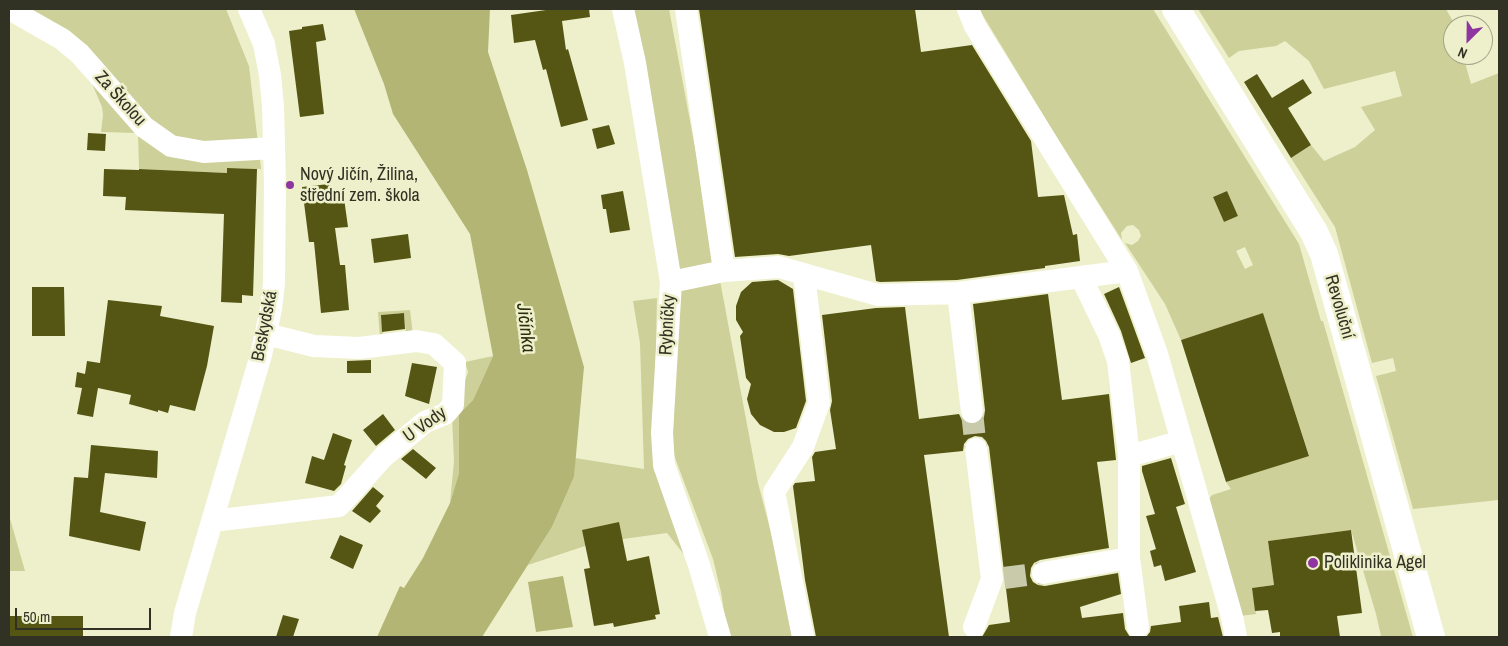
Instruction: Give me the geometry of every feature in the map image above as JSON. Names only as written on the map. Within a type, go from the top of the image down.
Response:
[{"type":"main road","name":"Revoluční","points":[[1176,9],[1314,232],[1322,248],[1432,637]]},
{"type":"street","name":"Za Školou","points":[[9,9],[62,38],[80,54],[144,128],[172,146],[204,152],[274,148]]},
{"type":"street","name":"Beskydská","points":[[181,637],[185,613],[266,334],[274,283],[273,106],[264,44],[249,9]]},
{"type":"street","name":"Rybníčky","points":[[623,9],[635,63],[671,282],[662,433],[664,465],[699,565],[720,637]]},
{"type":"street","points":[[686,9],[724,272]]},
{"type":"street","points":[[968,9],[976,26],[1127,271],[1156,354],[1182,441],[1236,637]]},
{"type":"street","points":[[671,282],[724,272],[779,267],[878,295],[958,293],[1127,271]]},
{"type":"street","points":[[803,637],[774,492],[803,447],[820,403],[804,274]]},
{"type":"street","points":[[1081,277],[1109,335],[1118,361],[1129,456],[1129,558],[1138,627]]},
{"type":"street","points":[[958,293],[972,412]]},
{"type":"street","name":"U Vody","points":[[212,521],[339,506],[383,457],[425,422],[444,414],[453,405],[455,363],[434,344],[416,341],[359,348],[314,346],[266,334]]},
{"type":"street","points":[[1129,456],[1182,441]]},
{"type":"street","points":[[974,627],[998,578],[976,449]]},
{"type":"street","points":[[1043,573],[1129,558]]},
{"type":"shaded area","points":[[24,9],[226,9],[249,66],[261,169],[227,168],[227,173],[139,169],[138,133],[101,132],[102,107],[87,72],[88,46]]},
{"type":"shaded area","points":[[631,9],[669,9],[758,483],[786,590],[795,637],[728,637],[721,592],[713,559],[672,450],[680,280]]},
{"type":"shaded area","points":[[979,9],[1153,9],[1299,244],[1321,321],[1323,321],[1413,637],[1381,636],[1351,530],[1268,541],[1274,585],[1252,588],[1256,614],[1240,616],[1209,499],[1212,495],[1231,489],[1226,482],[1309,455],[1263,314],[1181,340],[1165,304],[1125,243],[1132,245],[1138,241],[1141,236],[1139,230],[1133,225],[1127,226],[1121,233],[1122,240]],"holes":[[[1227,191],[1238,216],[1224,222],[1213,197]],[[1245,247],[1253,265],[1245,269],[1236,251]]]},
{"type":"shaded area","points":[[1198,9],[1446,9],[1449,15],[1443,15],[1443,65],[1466,65],[1471,84],[1499,73],[1499,500],[1413,509],[1376,376],[1396,371],[1393,358],[1372,363],[1335,227],[1291,158],[1311,145],[1324,161],[1355,147],[1375,130],[1361,107],[1402,96],[1395,71],[1324,89],[1309,61],[1285,41],[1276,46],[1239,51],[1229,58]]},
{"type":"shaded area","points":[[657,298],[654,432],[693,566],[667,533],[585,546],[528,565],[552,527],[574,477],[575,458],[644,469],[640,343],[633,301]]},
{"type":"shaded area","points":[[410,310],[413,335],[406,335],[404,313],[382,315],[383,338],[380,338],[378,312]]},
{"type":"shaded area","points":[[493,356],[473,400],[459,414],[459,473],[450,503],[454,461],[452,417],[468,372],[465,362]]},
{"type":"shaded area","points":[[9,515],[25,571],[9,571]]},
{"type":"water","name":"Jičínka","points":[[354,9],[490,9],[488,52],[527,170],[584,367],[574,477],[552,527],[482,637],[377,637],[400,586],[404,588],[423,558],[450,503],[459,473],[459,414],[473,400],[493,356],[470,234],[393,114],[384,84]]},
{"type":"water","points":[[563,576],[573,627],[536,632],[528,582]]},
{"type":"building","points":[[553,9],[589,9],[590,17],[562,21],[566,50],[568,49],[588,120],[561,127],[546,69],[543,70],[535,40],[514,43],[511,15]]},
{"type":"building","points":[[699,9],[915,9],[921,52],[972,45],[1031,141],[1038,197],[1064,195],[1073,235],[1077,234],[1080,261],[1045,266],[1045,268],[957,280],[880,282],[876,281],[871,245],[789,256],[778,254],[735,257]]},
{"type":"building","points":[[323,24],[326,40],[316,42],[324,114],[300,117],[289,31]]},
{"type":"building","points":[[1257,74],[1272,98],[1303,79],[1312,93],[1288,108],[1311,145],[1291,158],[1244,82]]},
{"type":"building","points":[[609,125],[615,144],[597,149],[592,129]]},
{"type":"building","points":[[88,133],[106,134],[105,151],[87,150]]},
{"type":"building","points":[[227,168],[257,169],[253,296],[242,295],[242,303],[221,302],[224,214],[125,210],[126,197],[103,196],[104,169],[227,173]]},
{"type":"building","points":[[329,184],[330,192],[343,191],[348,227],[335,228],[340,265],[345,265],[349,310],[321,313],[314,242],[309,242],[302,187]]},
{"type":"building","points":[[623,191],[630,230],[610,233],[606,209],[603,209],[601,195]]},
{"type":"building","points":[[1227,191],[1238,216],[1224,222],[1213,197]]},
{"type":"building","points":[[408,234],[411,258],[374,263],[371,239]]},
{"type":"building","points":[[778,280],[793,289],[806,401],[796,428],[784,432],[774,432],[760,425],[751,414],[747,399],[751,384],[746,378],[740,336],[743,332],[736,320],[736,306],[741,292],[752,282]]},
{"type":"building","points":[[32,287],[64,287],[65,336],[32,336]]},
{"type":"building","points":[[1119,287],[1145,358],[1131,363],[1121,331],[1104,294]]},
{"type":"building","points":[[1048,294],[1062,400],[1109,394],[1116,460],[1097,462],[1109,548],[1040,560],[1034,563],[1030,576],[1033,582],[1045,586],[1118,573],[1121,594],[1080,607],[1082,618],[1123,613],[1125,629],[1130,637],[982,637],[989,625],[1010,622],[989,447],[982,437],[975,436],[968,439],[964,444],[963,451],[924,455],[949,637],[816,637],[805,580],[793,486],[795,483],[815,481],[812,457],[815,452],[836,449],[830,410],[832,401],[822,315],[876,308],[905,307],[919,419],[959,414],[966,424],[973,425],[980,422],[984,417],[985,410],[973,304]]},
{"type":"building","points":[[108,300],[162,306],[160,316],[214,326],[207,366],[195,411],[170,405],[168,413],[158,410],[158,412],[129,404],[131,395],[98,388],[93,417],[77,414],[82,388],[75,387],[77,372],[85,374],[87,361],[100,363]]},
{"type":"building","points":[[404,313],[405,329],[382,332],[381,315]]},
{"type":"building","points":[[1263,313],[1309,456],[1226,482],[1181,340]]},
{"type":"building","points":[[371,360],[371,373],[347,373],[347,361]]},
{"type":"building","points":[[412,363],[437,367],[429,404],[405,396]]},
{"type":"building","points":[[383,414],[395,430],[376,446],[363,430]]},
{"type":"building","points":[[333,433],[352,440],[344,465],[346,466],[341,484],[334,491],[305,483],[312,456],[324,460]]},
{"type":"building","points":[[91,445],[158,451],[157,478],[105,473],[100,512],[146,522],[140,551],[69,536],[74,477],[88,478]]},
{"type":"building","points":[[413,449],[436,468],[426,479],[401,459]]},
{"type":"building","points":[[1171,458],[1185,504],[1176,507],[1196,572],[1165,581],[1161,565],[1154,567],[1150,551],[1156,549],[1146,516],[1155,514],[1142,466]]},
{"type":"building","points":[[373,487],[384,496],[376,506],[381,511],[370,523],[352,511]]},
{"type":"building","points":[[619,522],[627,561],[649,556],[660,614],[655,615],[656,619],[614,627],[613,623],[594,626],[584,569],[590,568],[582,530]]},
{"type":"building","name":"Poliklinika Agel","points":[[1351,530],[1362,613],[1337,616],[1340,637],[1280,637],[1280,632],[1272,633],[1268,610],[1255,611],[1252,588],[1274,585],[1268,541]]},
{"type":"building","points":[[340,535],[363,545],[353,569],[330,558]]},
{"type":"building","points":[[1209,602],[1211,618],[1218,617],[1223,637],[1146,637],[1150,632],[1151,626],[1181,622],[1179,606]]},
{"type":"building","points":[[283,615],[299,619],[293,637],[276,637]]},
{"type":"building","points":[[9,616],[83,616],[83,637],[9,637]]},
{"type":"tunnel","points":[[972,412],[976,449]]},
{"type":"tunnel","points":[[1004,578],[1043,573]]},
{"type":"place","name":"Nový Jičín, Žilina, střední zem. škola","points":[[290,185]]},
{"type":"place","name":"Poliklinika Agel","points":[[1313,563]]}]
